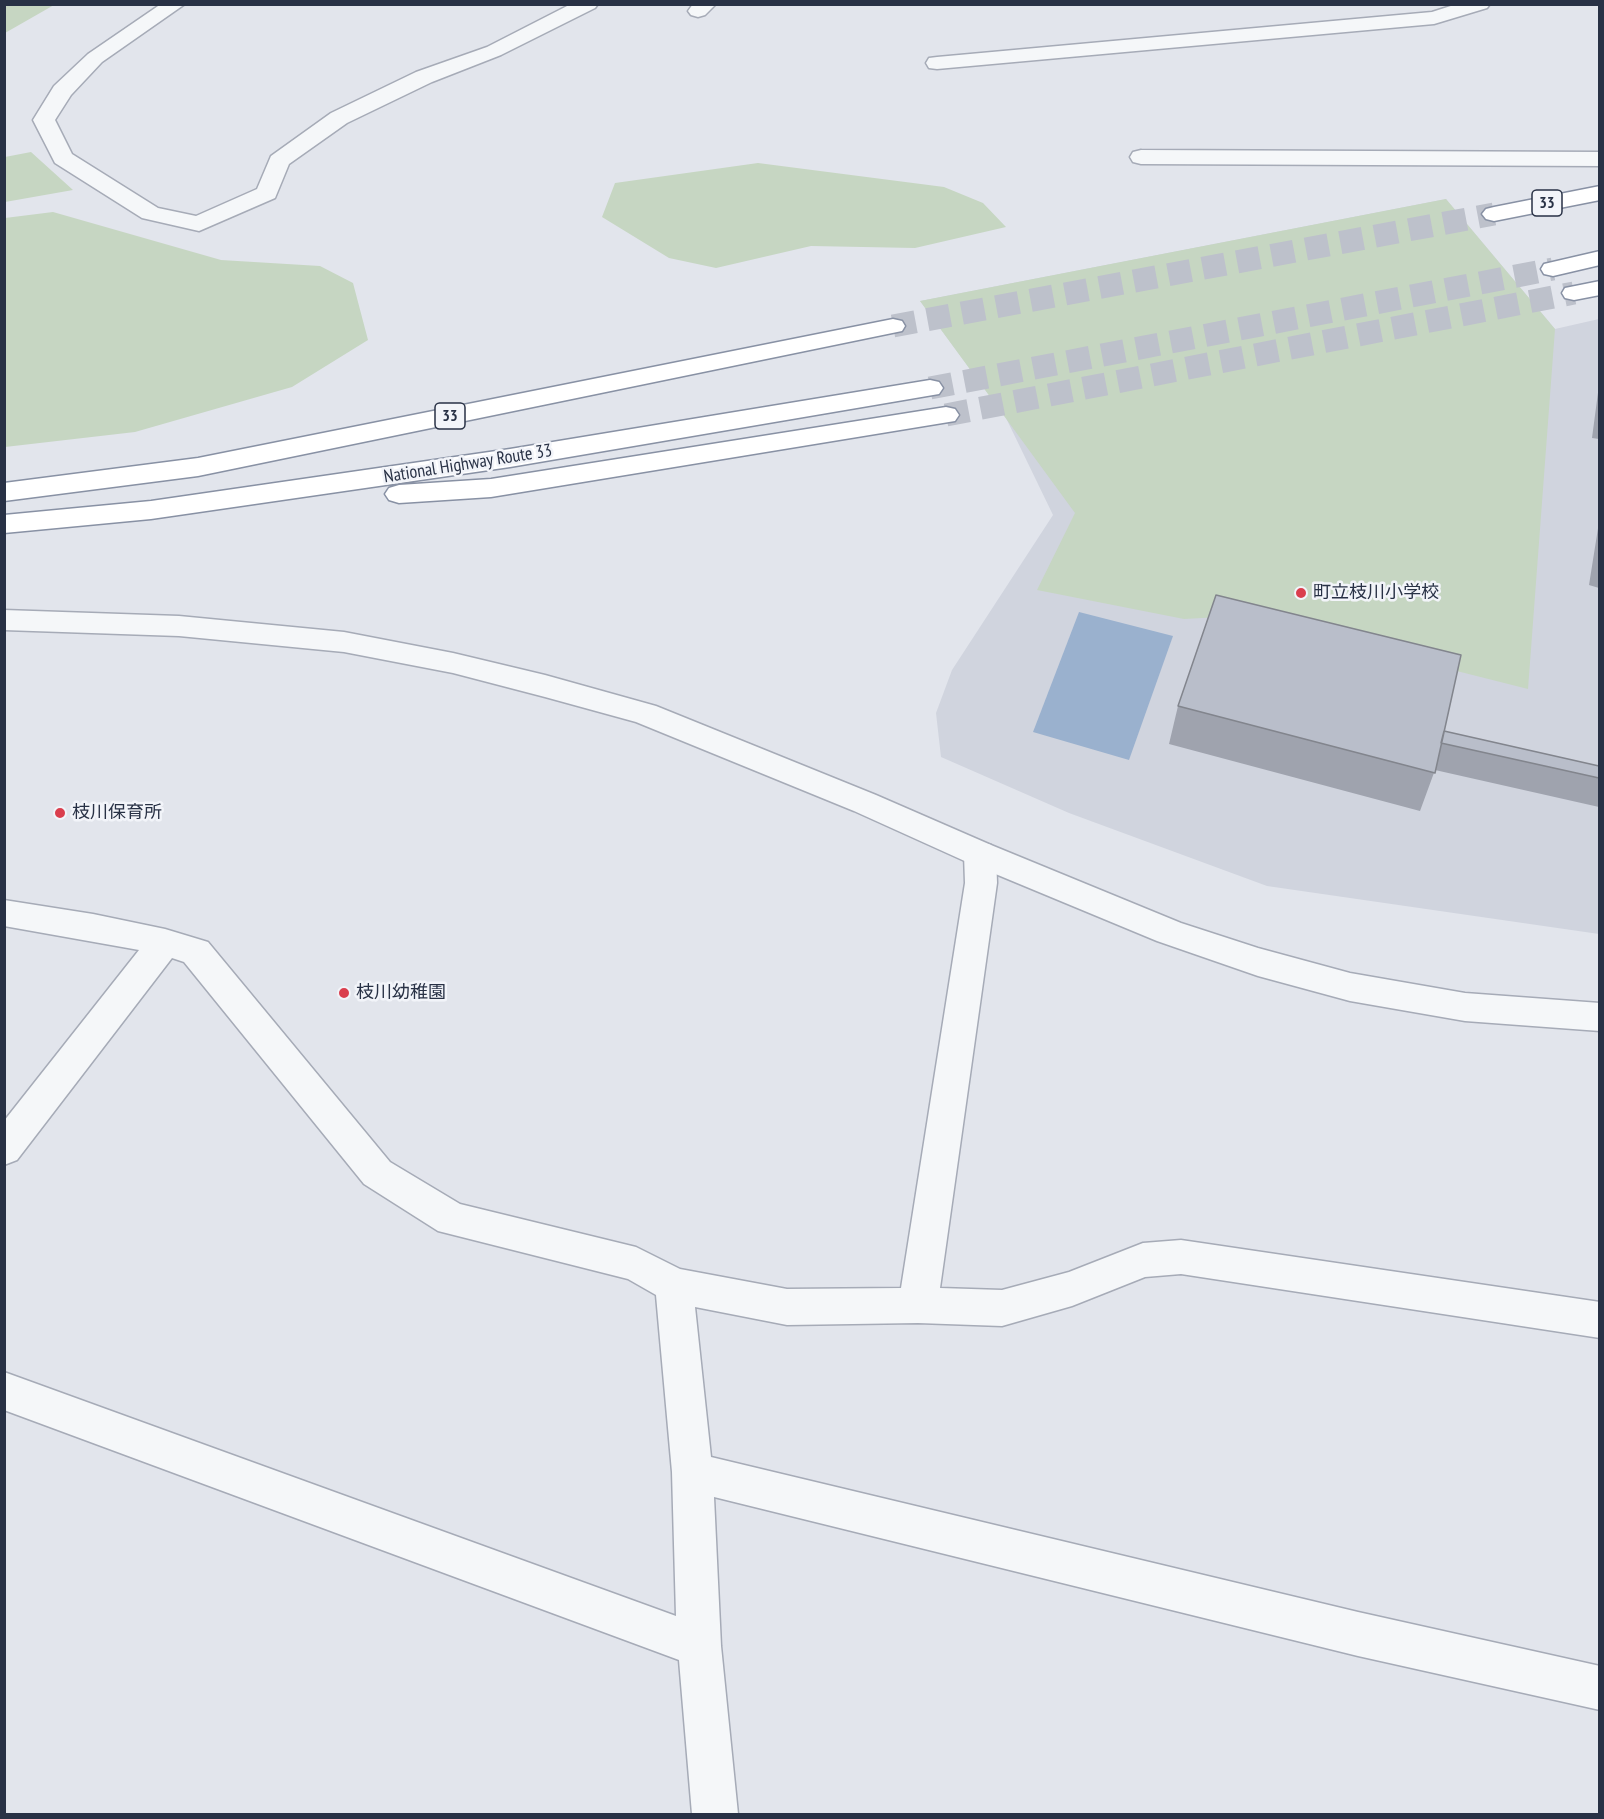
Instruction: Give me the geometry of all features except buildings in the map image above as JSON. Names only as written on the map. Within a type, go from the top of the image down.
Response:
[{"type":"highway","name":"33","points":[[1494,214],[1599,193]]},
{"type":"highway","points":[[1553,268],[1599,258]]},
{"type":"highway","points":[[1574,293],[1599,288]]},
{"type":"highway","name":"33","points":[[4,492],[198,467],[893,326]]},
{"type":"highway","name":"National Highway Route 33","points":[[4,524],[151,510],[510,458],[930,388]]},
{"type":"highway","points":[[151,510],[491,488],[946,415]]},
{"type":"street","points":[[175,4],[95,58],[62,91],[44,120],[63,158],[150,213],[199,224],[267,193],[279,161],[339,118],[424,78],[494,51],[588,4]]},
{"type":"street","points":[[937,63],[1434,18],[1480,4]]},
{"type":"street","points":[[1141,158],[1599,159]]},
{"type":"street","points":[[4,620],[191,627],[344,642],[453,663],[645,714],[865,803],[980,854],[1169,932],[1258,962],[1350,987],[1465,1007],[1599,1017]]},
{"type":"street","points":[[918,1305],[981,883],[980,854]]},
{"type":"street","points":[[4,914],[93,927],[196,951],[377,1173],[451,1219],[636,1264],[675,1285],[788,1307],[918,1305],[1002,1308],[1072,1289],[1143,1260],[1182,1257],[1599,1320]]},
{"type":"street","points":[[4,1149],[165,942]]},
{"type":"street","points":[[675,1285],[692,1472],[699,1646],[715,1815]]},
{"type":"street","points":[[4,1391],[699,1646]]},
{"type":"street","points":[[692,1472],[1358,1634],[1599,1688]]},
{"type":"shaded area","name":"町立枝川小学校","points":[[1446,199],[1555,329],[1599,319],[1599,934],[1267,886],[1069,813],[941,757],[936,713],[952,670],[1053,515],[1006,418],[920,301]]},
{"type":"green space","points":[[5,4],[54,4],[54,5],[5,33]]},
{"type":"green space","points":[[31,152],[73,190],[5,202],[5,157]]},
{"type":"green space","points":[[758,163],[944,187],[983,203],[1006,227],[915,248],[811,246],[716,268],[669,258],[602,217],[615,183]]},
{"type":"green space","points":[[1446,199],[1555,329],[1528,689],[1239,616],[1184,619],[1037,590],[1075,513],[920,301]]},
{"type":"green space","points":[[53,212],[221,260],[320,266],[353,283],[368,340],[292,387],[135,432],[5,447],[5,218]]},
{"type":"water","points":[[1079,612],[1173,636],[1129,760],[1033,732]]},
{"type":"tunnel","points":[[893,326],[1494,214]]},
{"type":"tunnel","points":[[930,388],[1553,269]]},
{"type":"tunnel","points":[[946,415],[1574,293]]},
{"type":"place","name":"町立枝川小学校","points":[[1301,593]]},
{"type":"place","name":"枝川保育所","points":[[60,813]]},
{"type":"place","name":"枝川幼稚園","points":[[344,993]]}]
